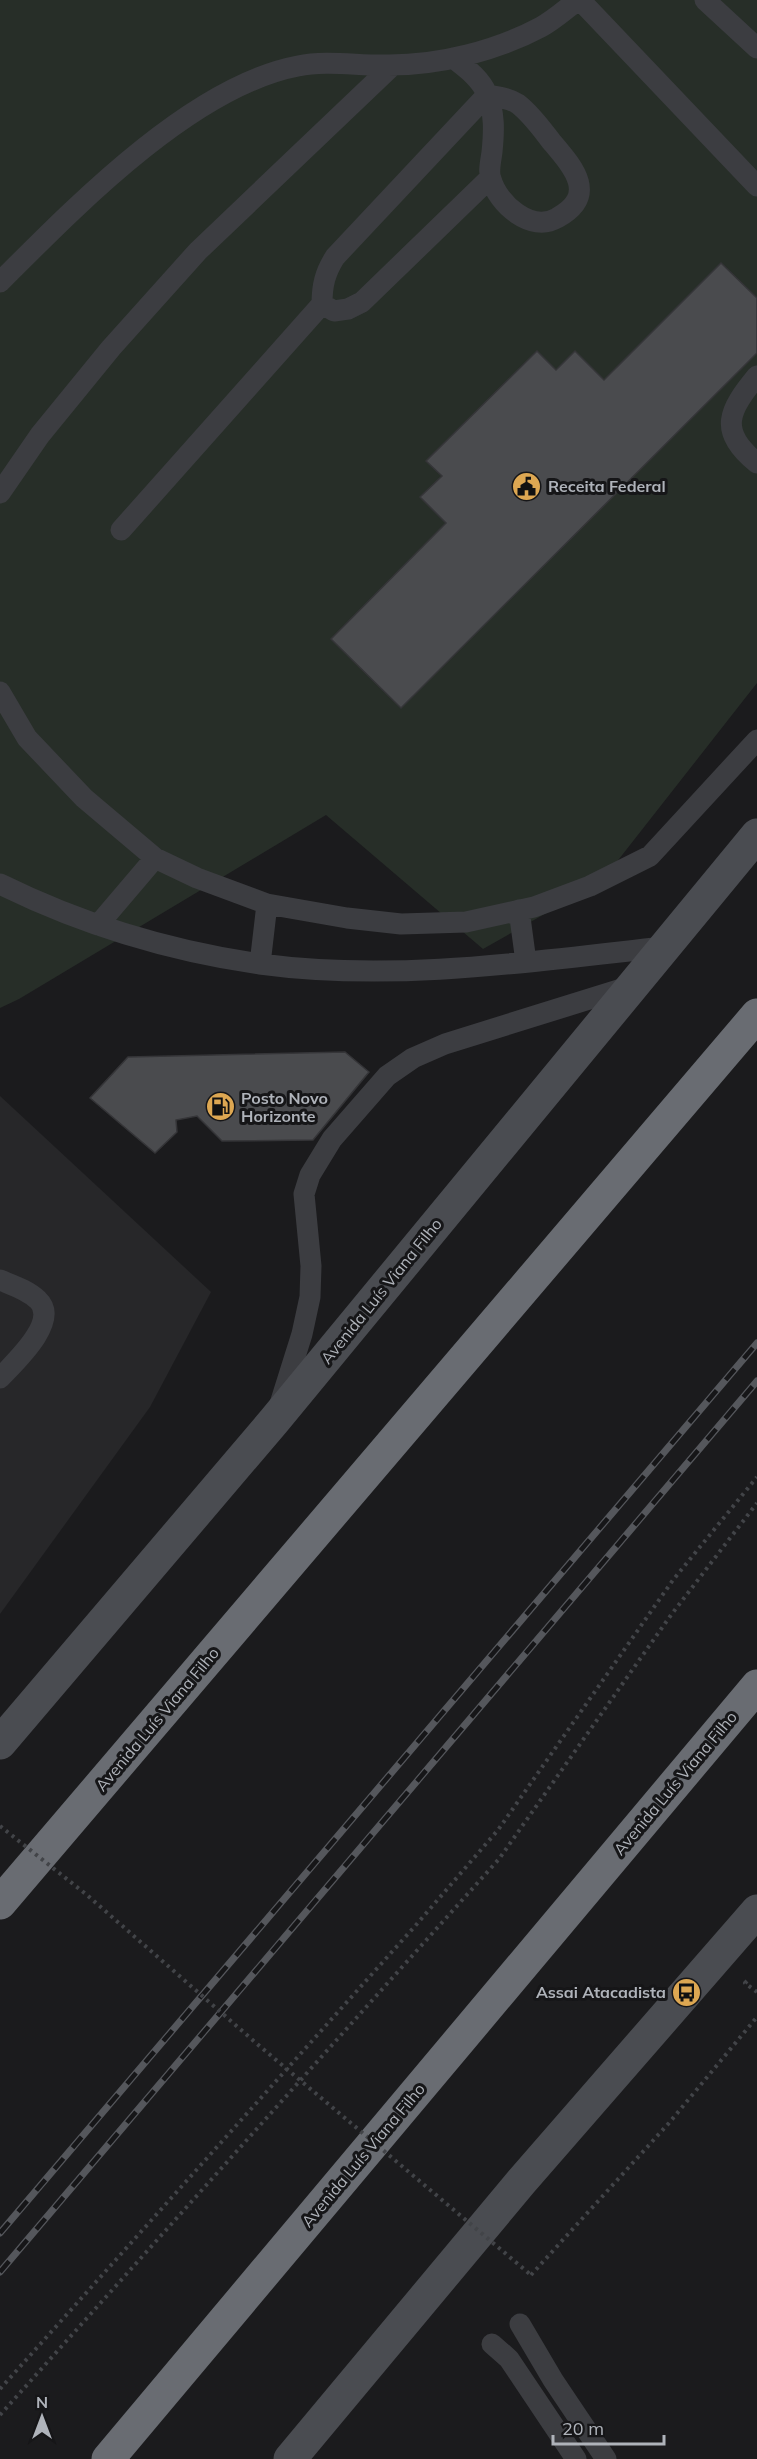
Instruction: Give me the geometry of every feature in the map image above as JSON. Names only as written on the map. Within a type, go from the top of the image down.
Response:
[{"type":"highway","name":"Avenida Luís Viana Filho","points":[[0,1903],[757,1015]]},
{"type":"highway","name":"Avenida Luís Viana Filho","points":[[108,2459],[757,1686]]},
{"type":"main road","name":"Avenida Luís Viana Filho","points":[[0,1743],[274,1421],[757,834]]},
{"type":"main road","points":[[290,2459],[521,2182],[757,1911]]},
{"type":"lane","points":[[0,282],[49,233],[152,142],[242,84],[298,66],[392,66],[453,58],[501,45],[543,26],[579,0],[757,186]]},
{"type":"lane","points":[[705,0],[757,48]]},
{"type":"lane","points":[[453,58],[479,79],[488,95],[494,116],[490,178],[498,194],[524,219],[537,223],[549,222],[562,216],[577,198],[580,185],[577,172],[530,114],[516,103],[488,95]]},
{"type":"lane","points":[[0,493],[40,435],[68,400],[198,250],[392,66]]},
{"type":"lane","points":[[121,530],[322,304],[322,287],[326,271],[335,257],[488,95]]},
{"type":"lane","points":[[322,304],[334,311],[348,309],[362,302],[490,178]]},
{"type":"lane","points":[[757,376],[739,399],[730,420],[732,436],[757,463]]},
{"type":"lane","points":[[0,692],[27,738],[84,798],[155,858],[197,878],[267,904],[347,918],[401,924],[466,922],[519,910],[591,886],[650,856],[757,740]]},
{"type":"lane","points":[[98,925],[155,858]]},
{"type":"lane","points":[[0,884],[31,899],[98,925],[173,947],[260,964],[333,969],[398,970],[526,962],[663,947]]},
{"type":"lane","points":[[260,964],[267,904]]},
{"type":"lane","points":[[519,910],[526,962]]},
{"type":"lane","points":[[274,1421],[302,1334],[310,1297],[311,1266],[304,1194],[310,1175],[332,1139],[387,1076],[413,1058],[445,1044],[632,985]]},
{"type":"lane","points":[[0,1280],[39,1300],[45,1310],[43,1325],[0,1378]]},
{"type":"lane","points":[[520,2324],[552,2379],[606,2459]]},
{"type":"lane","points":[[492,2344],[509,2359],[576,2459]]},
{"type":"path","points":[[0,2389],[416,1925],[498,1830],[673,1580],[757,1477]]},
{"type":"path","points":[[0,2415],[499,1859],[664,1625],[757,1503]]},
{"type":"path","points":[[0,1826],[87,1895],[256,2043],[531,2275],[669,2123],[757,2017]]},
{"type":"path","points":[[751,1975],[745,1983],[757,1992]]},
{"type":"shaded area","points":[[0,0],[757,0],[757,683],[601,882],[483,949],[326,815],[19,999],[0,1008]]},
{"type":"shaded area","points":[[0,1096],[211,1292],[150,1407],[0,1614]]},
{"type":"building","name":"Receita Federal","points":[[721,263],[757,298],[757,353],[401,708],[331,639],[446,523],[420,497],[442,476],[426,461],[537,351],[556,370],[575,351],[604,380]]},
{"type":"building","name":"Posto Novo Horizonte","points":[[345,1052],[369,1072],[313,1140],[222,1141],[197,1116],[176,1120],[177,1132],[155,1153],[90,1098],[128,1057]]},
{"type":"railway","points":[[0,2233],[757,1343]]},
{"type":"railway","points":[[0,2272],[757,1381]]},
{"type":"place","name":"Receita Federal","points":[[527,486]]},
{"type":"place","name":"Posto Novo Horizonte","points":[[220,1107]]},
{"type":"place","name":"Assai Atacadista","points":[[687,1992]]}]
